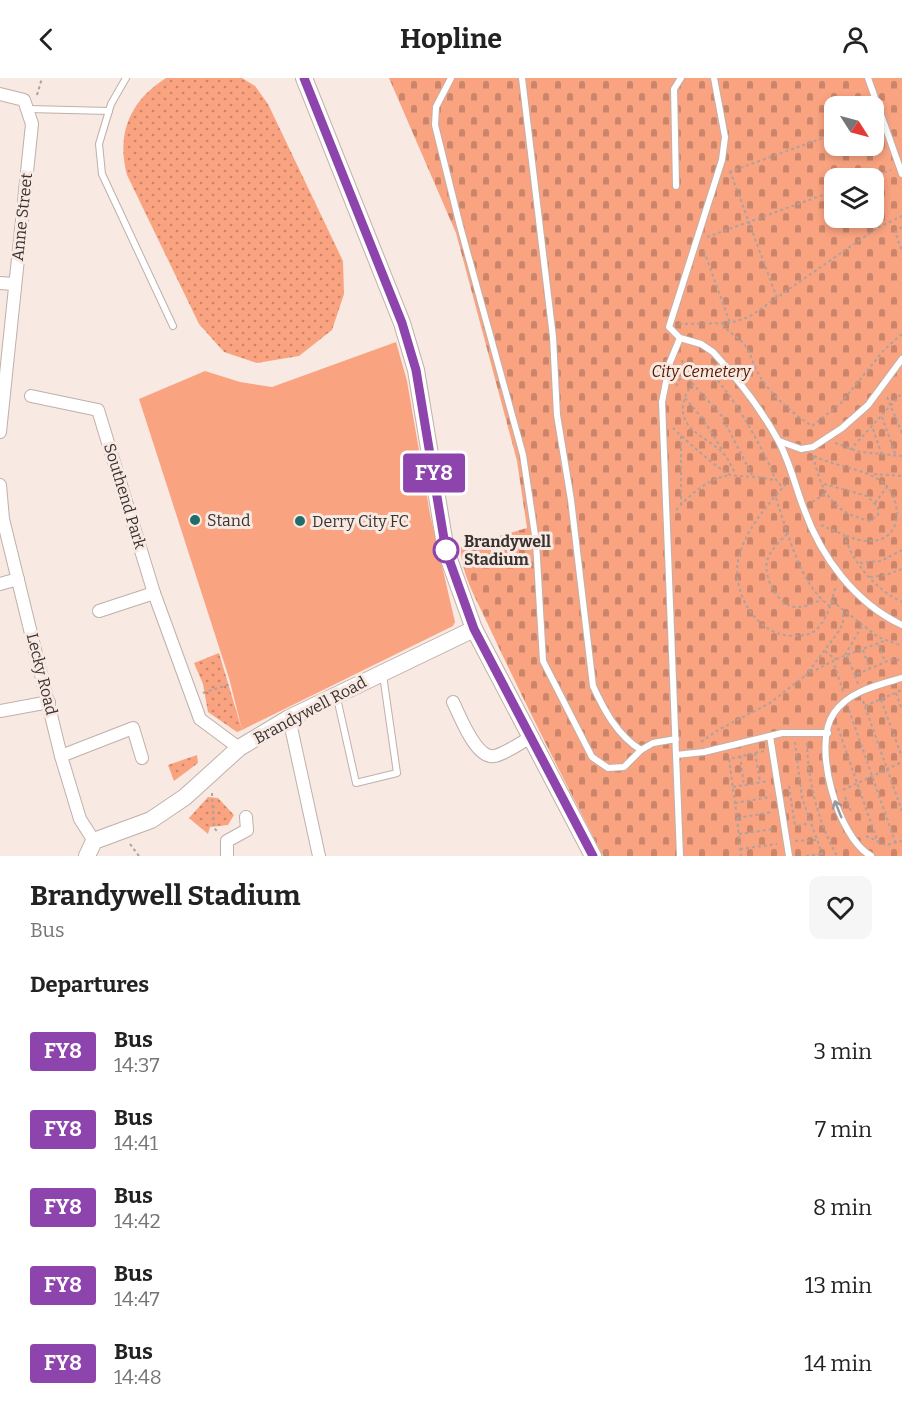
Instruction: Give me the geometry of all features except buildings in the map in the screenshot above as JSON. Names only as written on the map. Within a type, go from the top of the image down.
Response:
[{"type":"main road","points":[[304,78],[402,323],[416,370],[446,551],[474,629],[590,855]]},
{"type":"main road","name":"Brandywell Road","points":[[91,849],[151,820],[201,783],[239,748],[289,718],[474,629]]},
{"type":"street","points":[[0,94],[24,100],[29,109]]},
{"type":"street","name":"Anne Street","points":[[0,432],[32,124],[29,109]]},
{"type":"street","points":[[0,283],[14,284]]},
{"type":"street","name":"Southend Park","points":[[31,396],[99,410],[154,593]]},
{"type":"street","name":"Lecky Road","points":[[0,485],[3,519],[62,756],[91,849]]},
{"type":"street","points":[[0,584],[18,579]]},
{"type":"street","points":[[99,611],[154,593],[200,719],[239,748]]},
{"type":"street","points":[[0,711],[49,702]]},
{"type":"street","points":[[453,702],[477,749],[486,755],[494,756],[529,738]]},
{"type":"street","points":[[289,718],[320,856]]},
{"type":"street","points":[[62,756],[133,728],[142,758]]},
{"type":"street","points":[[227,856],[227,842],[247,830],[246,817]]},
{"type":"lane","points":[[126,78],[109,111],[99,144],[102,174],[174,326]]},
{"type":"lane","points":[[451,78],[435,107],[435,125],[460,226],[523,455],[536,542],[543,661],[592,758],[608,768],[624,767],[641,750],[653,743],[676,739]]},
{"type":"lane","points":[[522,78],[552,326],[557,415],[571,500],[593,686],[605,713],[641,750]]},
{"type":"lane","points":[[676,186],[674,89],[681,78]]},
{"type":"lane","points":[[714,78],[725,137],[722,160],[669,327],[680,338],[701,344],[728,369],[779,441],[794,475],[803,508],[816,539],[838,575],[867,602],[902,625]]},
{"type":"lane","points":[[868,78],[902,174]]},
{"type":"lane","points":[[29,109],[109,111]]},
{"type":"lane","points":[[680,338],[670,362],[662,402],[680,856]]},
{"type":"lane","points":[[779,441],[801,449],[813,447],[828,438],[868,405],[902,359]]},
{"type":"lane","points":[[336,695],[356,783],[397,773],[383,672]]},
{"type":"lane","points":[[867,855],[848,830],[829,782],[828,733],[832,714],[846,701],[860,692],[902,678]]},
{"type":"lane","points":[[676,755],[704,752],[796,731],[828,733]]},
{"type":"lane","points":[[770,736],[789,856]]},
{"type":"path","points":[[29,109],[40,90],[42,78]]},
{"type":"path","points":[[717,176],[824,138]]},
{"type":"path","points":[[884,172],[899,167]]},
{"type":"path","points":[[730,171],[777,299]]},
{"type":"path","points":[[730,323],[698,239],[824,195]]},
{"type":"path","points":[[669,327],[682,323],[723,324],[749,317],[877,228],[902,216]]},
{"type":"path","points":[[902,227],[895,232],[902,251]]},
{"type":"path","points":[[723,324],[726,330],[744,343],[757,372],[769,389],[790,411],[812,426],[840,404],[885,349],[902,334]]},
{"type":"path","points":[[687,341],[681,355],[685,372],[721,415],[752,475]]},
{"type":"path","points":[[675,390],[685,372],[702,368],[715,378],[753,434],[770,466],[774,480]]},
{"type":"path","points":[[693,384],[685,398],[682,413],[687,425],[724,453]]},
{"type":"path","points":[[850,450],[873,428],[902,393]]},
{"type":"path","points":[[685,398],[708,427],[735,474]]},
{"type":"path","points":[[892,406],[902,434]]},
{"type":"path","points":[[882,417],[896,456]]},
{"type":"path","points":[[670,424],[681,436],[730,475]]},
{"type":"path","points":[[873,428],[882,455]]},
{"type":"path","points":[[681,436],[681,504]]},
{"type":"path","points":[[828,438],[850,450],[902,456]]},
{"type":"path","points":[[821,483],[867,496],[875,503],[878,515],[870,521],[841,509],[825,494],[821,483],[811,455],[844,468],[871,474],[902,476]]},
{"type":"path","points":[[666,512],[675,511],[701,486],[719,477],[735,474],[752,475],[774,480],[783,487]]},
{"type":"path","points":[[808,519],[844,535],[872,541],[884,538],[900,520],[900,509],[888,487],[871,474]]},
{"type":"path","points":[[794,475],[746,538],[738,562],[738,586],[748,608],[762,626],[784,636],[803,636],[817,630],[828,614],[838,575]]},
{"type":"path","points":[[875,503],[888,487]]},
{"type":"path","points":[[803,508],[825,494]]},
{"type":"path","points":[[776,497],[800,565],[822,600],[830,606]]},
{"type":"path","points":[[788,533],[776,545],[767,561],[768,576],[775,592],[787,605],[798,607],[822,600]]},
{"type":"path","points":[[844,535],[848,548],[869,577],[891,597],[902,603]]},
{"type":"path","points":[[858,563],[881,561],[902,550]]},
{"type":"path","points":[[869,577],[886,575],[902,569]]},
{"type":"path","points":[[832,601],[862,627],[884,641],[902,646]]},
{"type":"path","points":[[806,675],[843,623],[843,612]]},
{"type":"path","points":[[846,655],[862,627]]},
{"type":"path","points":[[704,752],[701,740],[770,703],[806,675],[846,655],[884,641]]},
{"type":"path","points":[[878,644],[885,662]]},
{"type":"path","points":[[862,649],[870,669]]},
{"type":"path","points":[[825,651],[835,660],[846,701],[896,844]]},
{"type":"path","points":[[846,655],[902,811]]},
{"type":"path","points":[[855,675],[885,662],[902,660]]},
{"type":"path","points":[[192,697],[230,684]]},
{"type":"path","points":[[865,706],[902,690]]},
{"type":"path","points":[[896,692],[902,710]]},
{"type":"path","points":[[881,700],[902,757]]},
{"type":"path","points":[[832,714],[878,843]]},
{"type":"path","points":[[837,738],[838,728]]},
{"type":"path","points":[[796,731],[795,751],[802,798],[822,855],[806,856]]},
{"type":"path","points":[[808,731],[813,791],[821,825],[837,856]]},
{"type":"path","points":[[741,856],[729,759],[772,749]]},
{"type":"path","points":[[755,753],[760,782]]},
{"type":"path","points":[[740,756],[744,785]]},
{"type":"path","points":[[843,790],[902,762]]},
{"type":"path","points":[[733,787],[777,779]]},
{"type":"path","points":[[840,780],[853,816]]},
{"type":"path","points":[[201,783],[214,795],[214,828],[227,842]]},
{"type":"path","points":[[735,803],[780,796]]},
{"type":"path","points":[[737,818],[782,810]]},
{"type":"path","points":[[796,826],[810,823]]},
{"type":"path","points":[[862,832],[878,843],[896,844],[902,841]]},
{"type":"path","points":[[740,849],[816,840]]},
{"type":"green space","points":[[166,78],[242,78],[255,86],[268,104],[343,261],[344,294],[332,330],[299,356],[257,363],[224,352],[199,324],[127,175],[123,145],[129,119],[143,97]]},
{"type":"green space","name":"City Cemetery","points":[[389,78],[902,78],[902,856],[603,856],[519,689],[472,591],[464,569],[461,547],[527,528],[517,461],[456,233]]},
{"type":"green space","name":"Brandywell Stadium","points":[[396,342],[407,381],[430,514],[455,622],[453,626],[242,730],[229,678],[139,399],[205,371],[240,382],[272,387]]},
{"type":"green space","points":[[219,653],[242,730],[237,732],[208,712],[203,684],[194,663]]},
{"type":"green space","points":[[197,755],[198,763],[174,781],[168,765]]},
{"type":"green space","points":[[208,797],[218,798],[234,815],[228,825],[210,827],[208,834],[189,818]]},
{"type":"bus line","name":"FY8","points":[[304,78],[402,323],[416,370],[434,466],[446,551],[474,629],[529,738],[593,856]]},
{"type":"place","name":"Stand","points":[[195,520]]},
{"type":"place","name":"Derry City FC","points":[[300,521]]},
{"type":"place","name":"Brandywell Stadium","points":[[446,550]]}]
